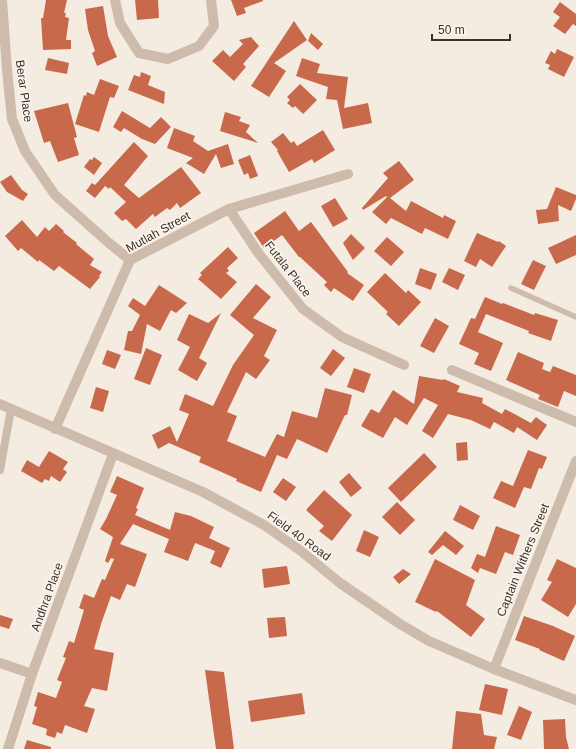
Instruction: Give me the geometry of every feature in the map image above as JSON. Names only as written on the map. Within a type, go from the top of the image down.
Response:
[{"type":"street","name":"Berar Place","points":[[2,0],[7,88],[12,119],[25,151],[55,195],[130,260]]},
{"type":"street","points":[[115,0],[120,23],[139,53],[168,59],[200,46],[214,26],[211,0]]},
{"type":"street","name":"Mutlah Street","points":[[55,429],[130,260],[229,209],[348,174]]},
{"type":"street","name":"Futala Place","points":[[229,209],[259,254],[303,309],[342,337],[404,365]]},
{"type":"street","points":[[452,370],[576,422]]},
{"type":"street","name":"Field 40 Road","points":[[0,404],[203,492],[264,525],[301,551],[340,583],[400,624],[429,641],[494,669],[576,700]]},
{"type":"street","points":[[0,470],[11,409]]},
{"type":"street","name":"Andhra Place","points":[[8,749],[32,674],[113,454]]},
{"type":"street","name":"Captain Withers Street","points":[[494,669],[576,460]]},
{"type":"street","points":[[0,663],[32,674]]},
{"type":"lane","points":[[510,288],[576,317]]},
{"type":"building","points":[[46,0],[67,0],[64,13],[66,13],[65,17],[69,18],[66,40],[71,40],[71,49],[43,50],[41,18],[43,18]]},
{"type":"building","points":[[135,0],[158,0],[159,18],[137,20]]},
{"type":"building","points":[[231,0],[263,1],[244,8],[246,13],[237,16]]},
{"type":"building","points":[[560,2],[576,14],[576,26],[573,24],[565,34],[553,26],[560,17],[553,12]]},
{"type":"building","points":[[103,6],[108,36],[117,57],[97,66],[92,53],[95,51],[88,30],[85,9]]},
{"type":"building","points":[[294,21],[307,40],[274,63],[286,71],[269,97],[251,86]]},
{"type":"building","points":[[311,33],[323,44],[318,50],[308,41]]},
{"type":"building","points":[[251,37],[259,46],[243,64],[246,67],[234,81],[212,61],[223,50],[230,57],[243,44],[239,40]]},
{"type":"building","points":[[557,49],[574,57],[564,77],[548,69],[550,65],[545,63],[551,51],[555,54]]},
{"type":"building","points":[[48,58],[69,63],[67,74],[45,70]]},
{"type":"building","points":[[302,58],[320,64],[317,73],[348,77],[344,108],[368,103],[372,123],[343,129],[337,100],[326,99],[328,87],[296,76]]},
{"type":"building","points":[[141,72],[151,76],[148,85],[165,92],[164,104],[128,90],[134,75],[140,77]]},
{"type":"building","points":[[100,79],[119,86],[114,98],[110,97],[99,132],[75,124],[84,95],[86,96],[87,92],[94,95]]},
{"type":"building","points":[[300,84],[317,100],[303,114],[295,106],[293,108],[287,103],[290,100],[287,97]]},
{"type":"building","points":[[68,103],[77,137],[74,138],[79,155],[58,162],[50,141],[44,143],[34,111]]},
{"type":"building","points":[[122,111],[150,128],[161,117],[171,127],[155,144],[142,139],[124,128],[121,132],[113,127]]},
{"type":"building","points":[[225,112],[241,117],[239,121],[250,125],[246,132],[258,143],[220,131]]},
{"type":"building","points":[[174,128],[195,136],[193,141],[208,151],[228,144],[234,164],[221,168],[216,154],[204,174],[186,163],[193,158],[167,148]]},
{"type":"building","points":[[323,130],[335,150],[314,163],[312,159],[289,172],[277,151],[278,150],[271,142],[283,133],[291,143],[294,141],[297,146]]},
{"type":"building","points":[[134,142],[148,156],[124,185],[139,198],[181,167],[201,193],[180,208],[177,203],[170,210],[167,208],[155,217],[153,214],[136,229],[126,219],[122,221],[114,213],[126,202],[110,187],[109,189],[105,186],[95,198],[86,191],[92,183],[95,185]]},
{"type":"building","points":[[250,155],[258,176],[250,179],[248,173],[244,175],[238,160]]},
{"type":"building","points":[[94,157],[102,163],[94,175],[84,167],[90,159],[92,160]]},
{"type":"building","points":[[399,161],[414,180],[390,198],[406,211],[411,201],[443,218],[444,215],[456,221],[448,239],[425,228],[422,234],[391,218],[386,224],[372,212],[387,197],[386,196],[363,210],[362,208],[388,178],[383,173]]},
{"type":"building","points":[[11,175],[22,190],[28,194],[23,201],[7,192],[0,182]]},
{"type":"building","points":[[556,187],[576,195],[571,211],[558,205],[559,221],[538,224],[536,210],[547,209]]},
{"type":"building","points":[[335,198],[348,219],[333,227],[321,206]]},
{"type":"building","points":[[285,211],[299,231],[311,222],[348,272],[347,273],[364,285],[353,301],[334,288],[331,292],[324,285],[327,282],[299,257],[282,235],[264,248],[254,233]]},
{"type":"building","points":[[22,220],[37,237],[45,227],[49,231],[56,224],[94,259],[90,265],[102,272],[99,276],[100,277],[90,289],[59,266],[54,271],[39,260],[38,262],[21,248],[18,251],[5,236]]},
{"type":"building","points":[[477,233],[498,242],[499,241],[506,246],[492,267],[480,259],[476,267],[464,261]]},
{"type":"building","points":[[351,234],[365,248],[353,260],[343,243]]},
{"type":"building","points":[[576,235],[576,255],[556,264],[548,248]]},
{"type":"building","points":[[387,237],[404,252],[391,266],[374,251]]},
{"type":"building","points":[[228,247],[238,258],[227,268],[229,271],[226,273],[237,282],[221,299],[198,279],[202,275],[200,273]]},
{"type":"building","points":[[533,260],[546,266],[534,290],[521,284]]},
{"type":"building","points":[[420,268],[437,274],[431,290],[415,284]]},
{"type":"building","points":[[449,268],[465,275],[458,290],[442,282]]},
{"type":"building","points":[[385,273],[406,293],[408,290],[421,302],[399,326],[386,314],[388,312],[367,292]]},
{"type":"building","points":[[256,284],[271,297],[253,318],[277,330],[264,356],[270,360],[256,379],[246,372],[227,412],[237,416],[227,441],[265,457],[277,434],[284,437],[292,411],[317,418],[325,388],[352,395],[347,415],[345,415],[327,453],[297,439],[287,459],[277,455],[261,492],[236,481],[237,479],[199,462],[201,457],[169,443],[158,449],[152,435],[170,426],[177,442],[189,414],[179,410],[185,394],[213,406],[233,365],[254,335],[230,315]]},
{"type":"building","points":[[159,285],[187,303],[176,313],[171,310],[160,331],[147,324],[141,354],[124,350],[128,331],[132,331],[140,315],[128,306],[133,298],[145,306]]},
{"type":"building","points":[[485,297],[534,315],[535,313],[558,320],[551,341],[528,333],[529,331],[486,314],[478,332],[503,343],[491,371],[474,364],[479,353],[459,344],[471,318],[475,319]]},
{"type":"building","points":[[221,313],[199,358],[207,363],[197,381],[178,370],[190,347],[177,340],[189,314],[208,323]]},
{"type":"building","points":[[435,318],[449,326],[434,353],[420,346]]},
{"type":"building","points":[[146,348],[162,355],[150,385],[134,379]]},
{"type":"building","points":[[333,349],[345,358],[331,376],[320,368]]},
{"type":"building","points":[[107,350],[121,355],[115,369],[102,364]]},
{"type":"building","points":[[518,352],[544,363],[542,369],[550,372],[553,366],[576,375],[576,396],[564,391],[558,407],[538,399],[540,395],[506,380]]},
{"type":"building","points":[[354,368],[371,374],[364,393],[347,387]]},
{"type":"building","points":[[419,376],[444,379],[460,386],[457,392],[483,398],[482,403],[502,414],[505,409],[531,423],[536,417],[547,425],[537,440],[517,427],[514,433],[494,422],[490,429],[471,420],[448,414],[433,438],[422,431],[438,405],[424,398],[407,425],[395,417],[383,438],[361,426],[371,409],[379,413],[393,390],[414,404]]},
{"type":"building","points":[[96,387],[109,391],[103,412],[90,408]]},
{"type":"building","points":[[467,442],[468,460],[457,461],[456,443]]},
{"type":"building","points":[[528,450],[547,457],[542,469],[539,468],[531,489],[524,487],[515,508],[493,498],[501,481],[513,486]]},
{"type":"building","points":[[49,451],[68,462],[63,469],[67,472],[60,482],[51,476],[49,481],[45,479],[42,483],[21,471],[27,460],[39,467]]},
{"type":"building","points":[[424,453],[437,467],[401,502],[388,488]]},
{"type":"building","points":[[349,473],[362,488],[351,497],[339,482]]},
{"type":"building","points":[[117,476],[144,488],[136,508],[138,509],[135,515],[170,530],[175,512],[191,516],[214,527],[209,538],[230,548],[221,568],[210,563],[215,551],[195,543],[188,561],[164,552],[169,539],[133,524],[120,544],[147,554],[135,587],[127,584],[120,600],[111,596],[94,649],[114,653],[107,691],[92,688],[84,706],[95,709],[87,733],[65,725],[62,734],[57,732],[55,738],[46,735],[47,729],[32,724],[37,707],[34,706],[38,692],[56,698],[62,682],[57,680],[66,658],[63,657],[69,641],[74,643],[84,610],[79,608],[84,594],[94,598],[102,579],[105,580],[114,559],[111,558],[108,563],[105,561],[113,537],[100,529],[117,495],[110,492]]},
{"type":"building","points":[[283,478],[296,487],[286,501],[273,492]]},
{"type":"building","points":[[324,490],[352,515],[332,541],[319,531],[324,526],[306,510]]},
{"type":"building","points":[[397,502],[415,520],[400,535],[382,517]]},
{"type":"building","points":[[460,505],[480,516],[473,530],[453,520]]},
{"type":"building","points":[[496,526],[520,535],[513,555],[505,552],[496,574],[480,568],[478,573],[471,568],[477,554],[485,557]]},
{"type":"building","points":[[364,530],[379,537],[370,557],[356,551]]},
{"type":"building","points":[[445,531],[464,546],[456,555],[443,545],[432,555],[428,552]]},
{"type":"building","points":[[435,559],[475,580],[466,605],[485,619],[471,637],[437,611],[436,612],[415,602]]},
{"type":"building","points":[[557,559],[576,568],[576,604],[568,617],[541,600],[552,582],[547,580]]},
{"type":"building","points":[[287,566],[290,584],[264,588],[262,569]]},
{"type":"building","points":[[403,569],[411,574],[399,584],[393,577]]},
{"type":"building","points":[[0,615],[13,619],[9,629],[0,626]]},
{"type":"building","points":[[524,616],[553,626],[575,636],[564,661],[539,650],[540,649],[515,640]]},
{"type":"building","points":[[285,617],[287,636],[269,638],[267,618]]},
{"type":"building","points":[[205,670],[224,672],[234,749],[216,749]]},
{"type":"building","points":[[485,684],[508,689],[502,715],[479,710]]},
{"type":"building","points":[[302,693],[305,714],[251,722],[248,701]]},
{"type":"building","points":[[519,706],[532,712],[521,740],[507,735]]},
{"type":"building","points":[[456,711],[481,714],[484,735],[497,737],[494,749],[452,749]]},
{"type":"building","points":[[565,719],[566,737],[569,749],[544,749],[543,720]]},
{"type":"building","points":[[27,740],[51,747],[51,749],[24,749]]}]
